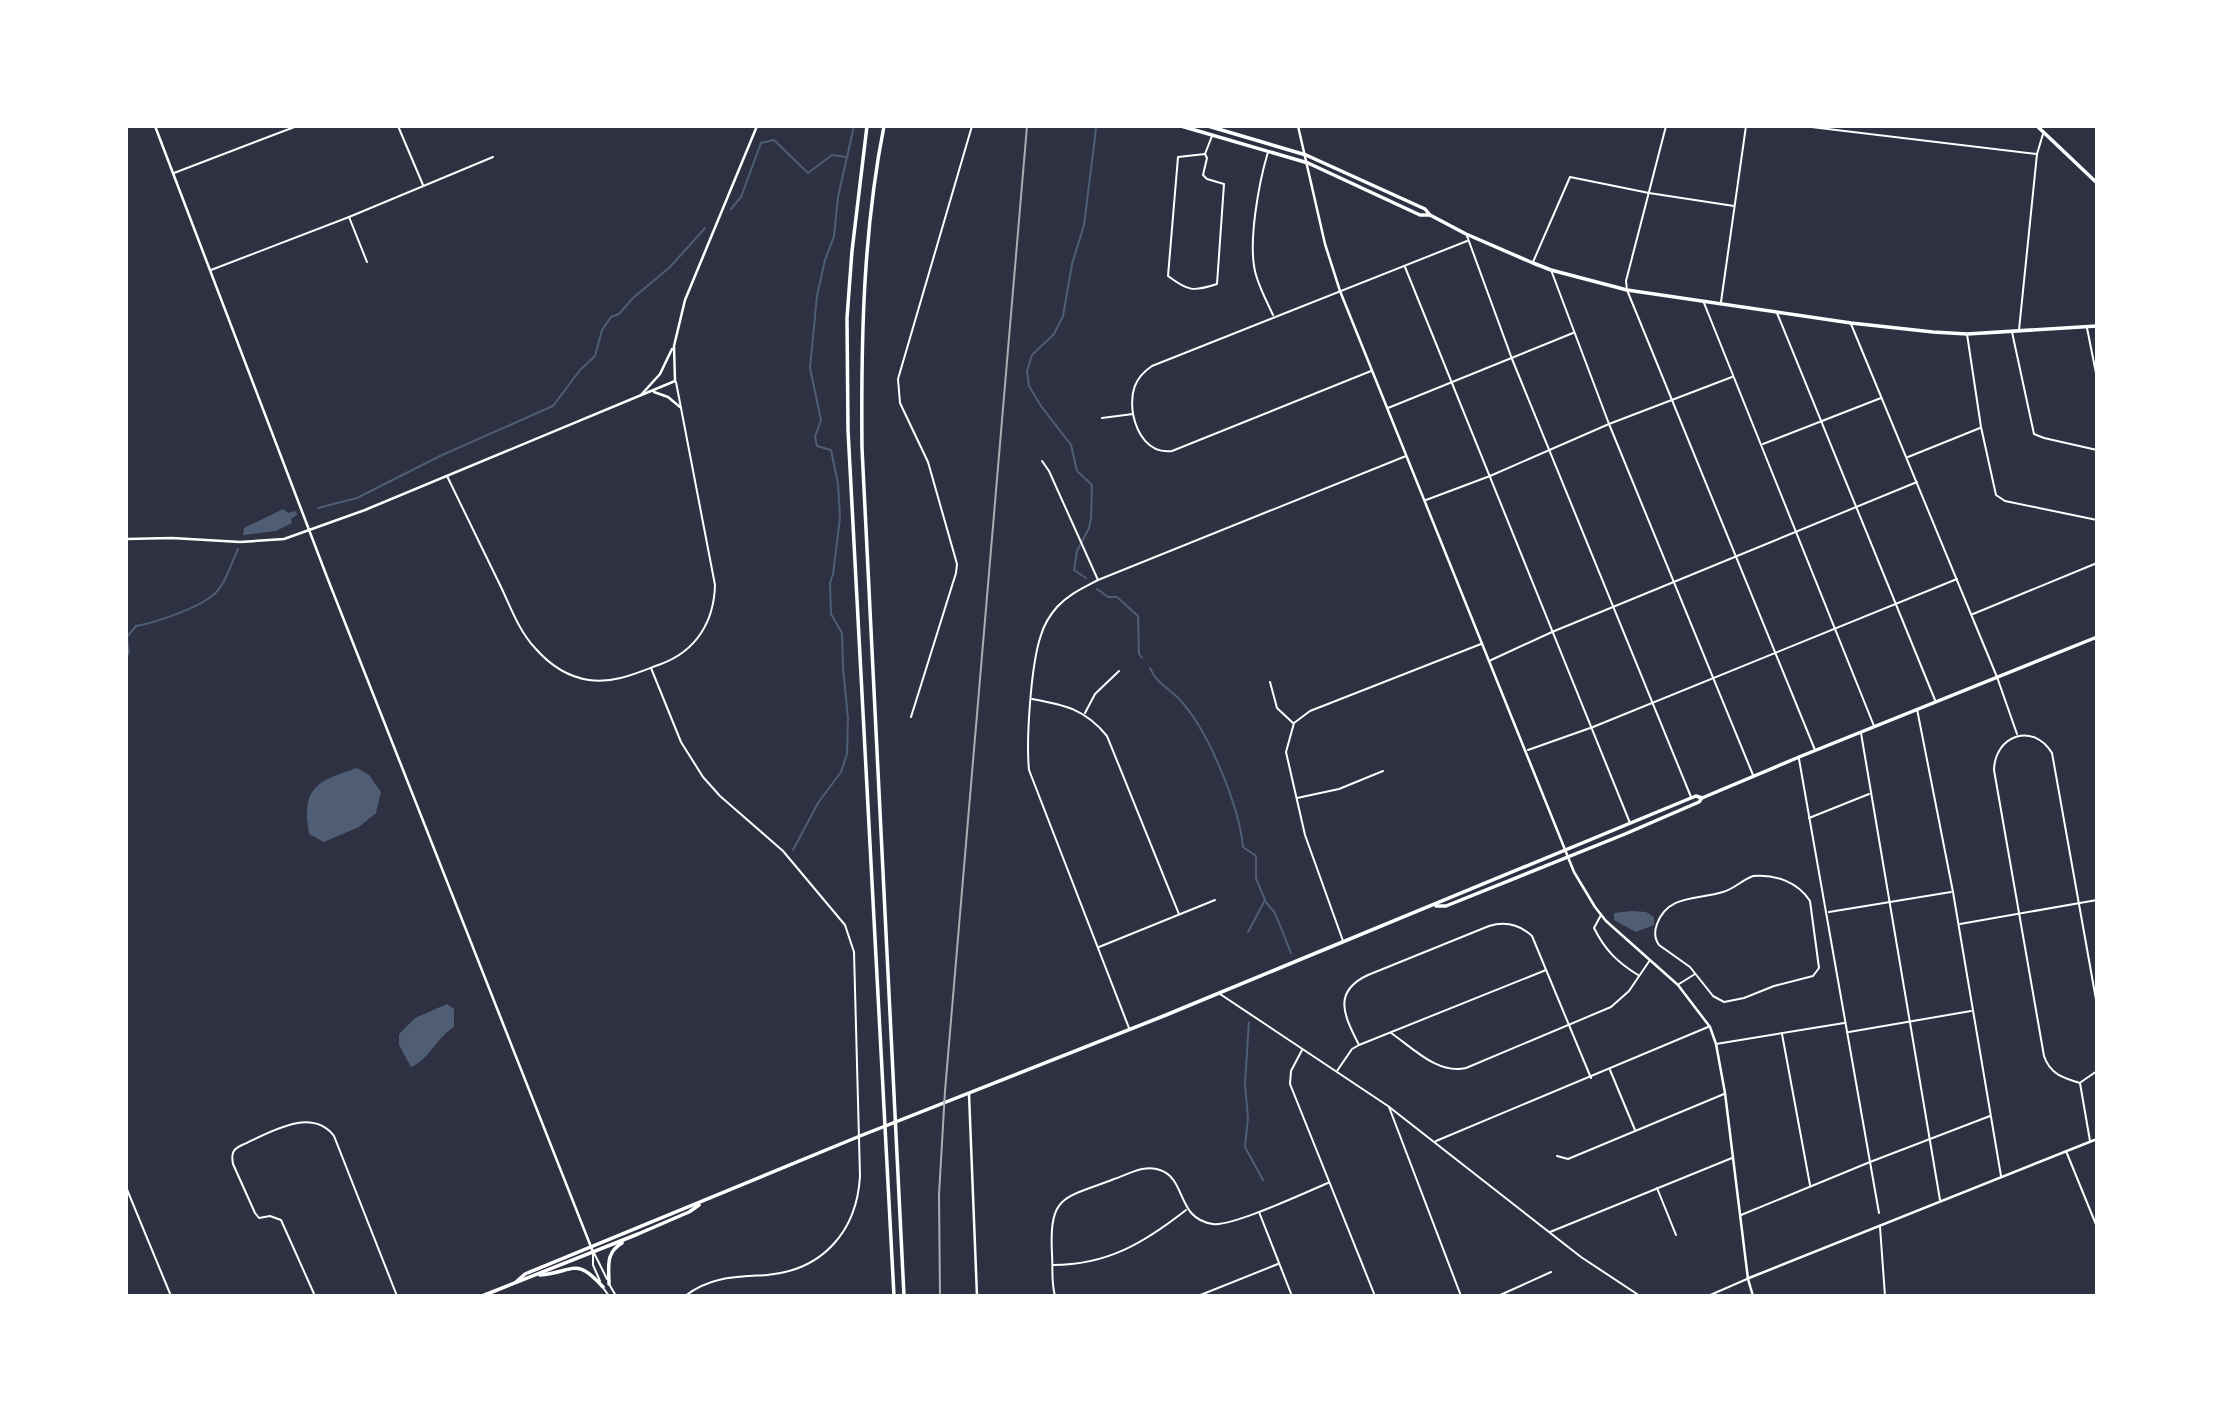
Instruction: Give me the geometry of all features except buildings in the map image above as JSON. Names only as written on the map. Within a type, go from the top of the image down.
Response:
[{"type":"main road","points":[[867,126],[847,318],[848,430],[894,1296]]},
{"type":"main road","points":[[884,126],[877,163],[866,267],[861,348],[862,447],[904,1296]]},
{"type":"main road","points":[[1181,126],[1308,163],[1420,215],[1430,215]]},
{"type":"main road","points":[[1208,126],[1306,155],[1425,209],[1430,215],[1466,234],[1552,271],[1627,290],[1851,323],[1967,334],[2097,326]]},
{"type":"main road","points":[[2037,126],[2097,183]]},
{"type":"main road","points":[[1433,906],[1446,906],[1657,821],[1753,776],[2097,637]]},
{"type":"main road","points":[[482,1296],[860,1136],[1259,977],[1691,798],[1702,798]]},
{"type":"main road","points":[[516,1282],[525,1274],[639,1234],[690,1212],[703,1202]]},
{"type":"main road","points":[[609,1284],[608,1263],[612,1251],[639,1234]]},
{"type":"main road","points":[[535,1275],[580,1268],[590,1272],[603,1287]]},
{"type":"street","points":[[155,126],[327,577],[592,1250],[616,1296]]},
{"type":"street","points":[[174,173],[297,126]]},
{"type":"street","points":[[398,126],[423,186]]},
{"type":"street","points":[[447,475],[523,633],[550,663],[568,674],[589,680],[612,680],[674,659],[690,647],[704,630],[712,611],[715,585],[675,381],[674,346],[689,288],[757,126]]},
{"type":"street","points":[[911,717],[957,564],[928,462],[901,403],[898,379],[972,126]]},
{"type":"street","points":[[1298,126],[1322,233],[1340,291],[1527,751],[1564,850],[1582,886],[1601,915],[1678,985],[1710,1027],[1725,1093],[1748,1279],[1753,1296]]},
{"type":"street","points":[[1666,126],[1626,281],[1627,290],[1815,751]]},
{"type":"street","points":[[1721,303],[1746,126]]},
{"type":"street","points":[[1802,126],[2037,154]]},
{"type":"street","points":[[2019,331],[2037,154],[2043,133]]},
{"type":"street","points":[[1205,154],[1178,157],[1168,276],[1182,287],[1197,291],[1217,284],[1224,184],[1207,179],[1203,175],[1207,158],[1205,154],[1212,135]]},
{"type":"street","points":[[1268,152],[1259,187],[1253,262],[1273,316]]},
{"type":"street","points":[[209,271],[493,157]]},
{"type":"street","points":[[1533,263],[1570,177],[1734,206]]},
{"type":"street","points":[[349,217],[367,261]]},
{"type":"street","points":[[1466,234],[1512,359],[1691,798]]},
{"type":"street","points":[[1372,370],[1172,451],[1160,450],[1145,442],[1138,432],[1133,414],[1133,387],[1145,371],[1273,316],[1405,267],[1468,240]]},
{"type":"street","points":[[1405,267],[1631,824]]},
{"type":"street","points":[[1552,271],[1609,424],[1753,776]]},
{"type":"street","points":[[1703,301],[1875,727]]},
{"type":"street","points":[[1777,312],[1935,701]]},
{"type":"street","points":[[1851,323],[1972,614],[2017,736]]},
{"type":"street","points":[[2086,327],[2097,378]]},
{"type":"street","points":[[2012,331],[2034,434],[2097,450]]},
{"type":"street","points":[[1388,408],[1574,332]]},
{"type":"street","points":[[1967,334],[1993,489],[2000,499],[2097,520]]},
{"type":"street","points":[[640,396],[660,374],[674,346]]},
{"type":"street","points":[[1426,500],[1733,376]]},
{"type":"street","points":[[126,539],[172,538],[240,542],[284,539],[311,531],[675,381]]},
{"type":"street","points":[[651,391],[668,397],[680,407]]},
{"type":"street","points":[[1761,445],[1882,397]]},
{"type":"street","points":[[1102,418],[1133,414]]},
{"type":"street","points":[[1907,457],[1981,427]]},
{"type":"street","points":[[1129,1029],[1029,770],[1027,756],[1036,653],[1041,633],[1049,618],[1070,595],[1098,580],[1408,456]]},
{"type":"street","points":[[1042,461],[1098,580]]},
{"type":"street","points":[[1489,661],[1614,606],[1917,482]]},
{"type":"street","points":[[1972,614],[2097,563]]},
{"type":"street","points":[[1527,751],[1593,727],[1957,579]]},
{"type":"street","points":[[1343,942],[1309,848],[1296,798],[1286,752],[1294,723],[1310,711],[1482,643]]},
{"type":"street","points":[[651,668],[681,742],[703,778],[783,850],[845,925],[854,952],[860,1176],[857,1205],[848,1225],[831,1247],[796,1269],[765,1275],[745,1274],[721,1278],[685,1296]]},
{"type":"street","points":[[1084,714],[1095,694],[1119,671]]},
{"type":"street","points":[[1270,682],[1277,708],[1294,723]]},
{"type":"street","points":[[1032,699],[1065,705],[1084,714],[1102,731],[1114,749],[1179,914]]},
{"type":"street","points":[[1917,709],[1958,925],[2001,1177]]},
{"type":"street","points":[[1861,733],[1940,1201]]},
{"type":"street","points":[[2080,1083],[2060,1077],[2052,1071],[2043,1056],[1994,770],[1997,752],[2017,736],[2040,740],[2052,754],[2097,1005]]},
{"type":"street","points":[[1799,757],[1879,1213]]},
{"type":"street","points":[[1296,798],[1327,792],[1383,771]]},
{"type":"street","points":[[1810,818],[1870,794]]},
{"type":"street","points":[[1760,876],[1790,883],[1806,895],[1810,901],[1819,968],[1813,976],[1724,1002],[1713,996],[1696,974],[1656,940],[1658,922],[1673,904],[1692,897],[1727,892],[1745,879],[1760,876]]},
{"type":"street","points":[[1827,913],[1952,892]]},
{"type":"street","points":[[1098,948],[1215,900]]},
{"type":"street","points":[[1958,925],[2097,900]]},
{"type":"street","points":[[1601,915],[1594,928],[1605,948],[1619,963],[1639,975]]},
{"type":"street","points":[[1359,1045],[1346,1018],[1344,1006],[1346,993],[1354,984],[1368,975],[1489,926],[1509,924],[1527,931],[1532,936],[1591,1078]]},
{"type":"street","points":[[1391,1033],[1437,1065],[1450,1070],[1460,1070],[1571,1026],[1618,1002],[1650,959]]},
{"type":"street","points":[[1336,1072],[1352,1049],[1359,1045],[1546,970]]},
{"type":"street","points":[[1678,985],[1696,974]]},
{"type":"street","points":[[1219,993],[1388,1105],[1581,1257],[1640,1296]]},
{"type":"street","points":[[1847,1032],[1972,1011]]},
{"type":"street","points":[[1716,1044],[1845,1023]]},
{"type":"street","points":[[1435,1142],[1710,1027]]},
{"type":"street","points":[[1782,1034],[1810,1186]]},
{"type":"street","points":[[1303,1049],[1293,1065],[1290,1084],[1375,1296]]},
{"type":"street","points":[[1609,1070],[1635,1131]]},
{"type":"street","points":[[2080,1083],[2097,1071]]},
{"type":"street","points":[[2080,1083],[2090,1141]]},
{"type":"street","points":[[1557,1156],[1568,1159],[1725,1093]]},
{"type":"street","points":[[969,1094],[977,1296]]},
{"type":"street","points":[[1388,1105],[1461,1296]]},
{"type":"street","points":[[1740,1216],[1990,1116]]},
{"type":"street","points":[[315,1296],[281,1220],[270,1216],[259,1218],[255,1213],[231,1155],[236,1147],[242,1144],[300,1122],[316,1123],[334,1136],[397,1296]]},
{"type":"street","points":[[1708,1296],[2097,1139]]},
{"type":"street","points":[[2066,1151],[2097,1227]]},
{"type":"street","points":[[1550,1232],[1733,1157]]},
{"type":"street","points":[[1055,1296],[1052,1283],[1052,1220],[1058,1206],[1067,1198],[1141,1169],[1158,1169],[1174,1181],[1187,1210],[1208,1223],[1218,1224],[1236,1221],[1328,1183]]},
{"type":"street","points":[[126,1187],[171,1296]]},
{"type":"street","points":[[1657,1188],[1676,1235]]},
{"type":"street","points":[[2090,1211],[2097,1208]]},
{"type":"street","points":[[1053,1265],[1097,1261],[1147,1240],[1187,1210]]},
{"type":"street","points":[[1259,1211],[1292,1296]]},
{"type":"street","points":[[1879,1296],[1885,1295],[1880,1227]]},
{"type":"street","points":[[592,1250],[593,1265],[609,1296]]},
{"type":"street","points":[[1198,1296],[1279,1264]]},
{"type":"street","points":[[1498,1296],[1551,1272]]},
{"type":"water","points":[[283,509],[288,513],[296,511],[297,515],[291,519],[292,523],[276,531],[243,535],[244,528]]},
{"type":"water","points":[[357,768],[369,775],[381,792],[376,813],[359,827],[324,842],[309,834],[307,806],[315,789],[331,777]]},
{"type":"water","points":[[1646,912],[1654,917],[1654,925],[1636,932],[1614,920],[1614,913]]},
{"type":"water","points":[[447,1004],[454,1009],[454,1027],[423,1059],[411,1067],[399,1045],[399,1034],[415,1018]]},
{"type":"waterway","points":[[793,850],[818,803],[841,772],[847,754],[848,718],[842,633],[831,614],[830,583],[840,518],[838,484],[831,450],[817,446],[815,437],[821,420],[810,368],[817,296],[825,260],[834,236],[838,197],[854,126]]},
{"type":"waterway","points":[[1086,578],[1074,570],[1077,551],[1089,528],[1092,485],[1077,471],[1071,445],[1029,386],[1027,371],[1032,355],[1054,334],[1063,316],[1072,264],[1084,225],[1096,129],[1094,126]]},
{"type":"waterway","points":[[731,209],[741,197],[761,143],[774,140],[808,173],[832,155],[847,157]]},
{"type":"waterway","points":[[318,508],[357,498],[440,456],[553,406],[580,370],[595,356],[602,330],[611,317],[619,314],[633,298],[670,267],[705,228]]},
{"type":"waterway","points":[[126,657],[129,653],[127,637],[136,626],[186,610],[217,592],[238,549]]},
{"type":"waterway","points":[[1097,589],[1108,597],[1117,597],[1138,616],[1139,654],[1142,658]]},
{"type":"waterway","points":[[1150,668],[1190,712],[1201,729],[1229,790],[1243,847],[1256,856],[1256,878],[1265,900],[1248,932]]},
{"type":"waterway","points":[[1265,901],[1275,913],[1291,953]]},
{"type":"waterway","points":[[1249,1022],[1245,1147],[1263,1180]]},
{"type":"railway","points":[[940,1296],[939,1195],[945,1091],[1027,126]]}]
